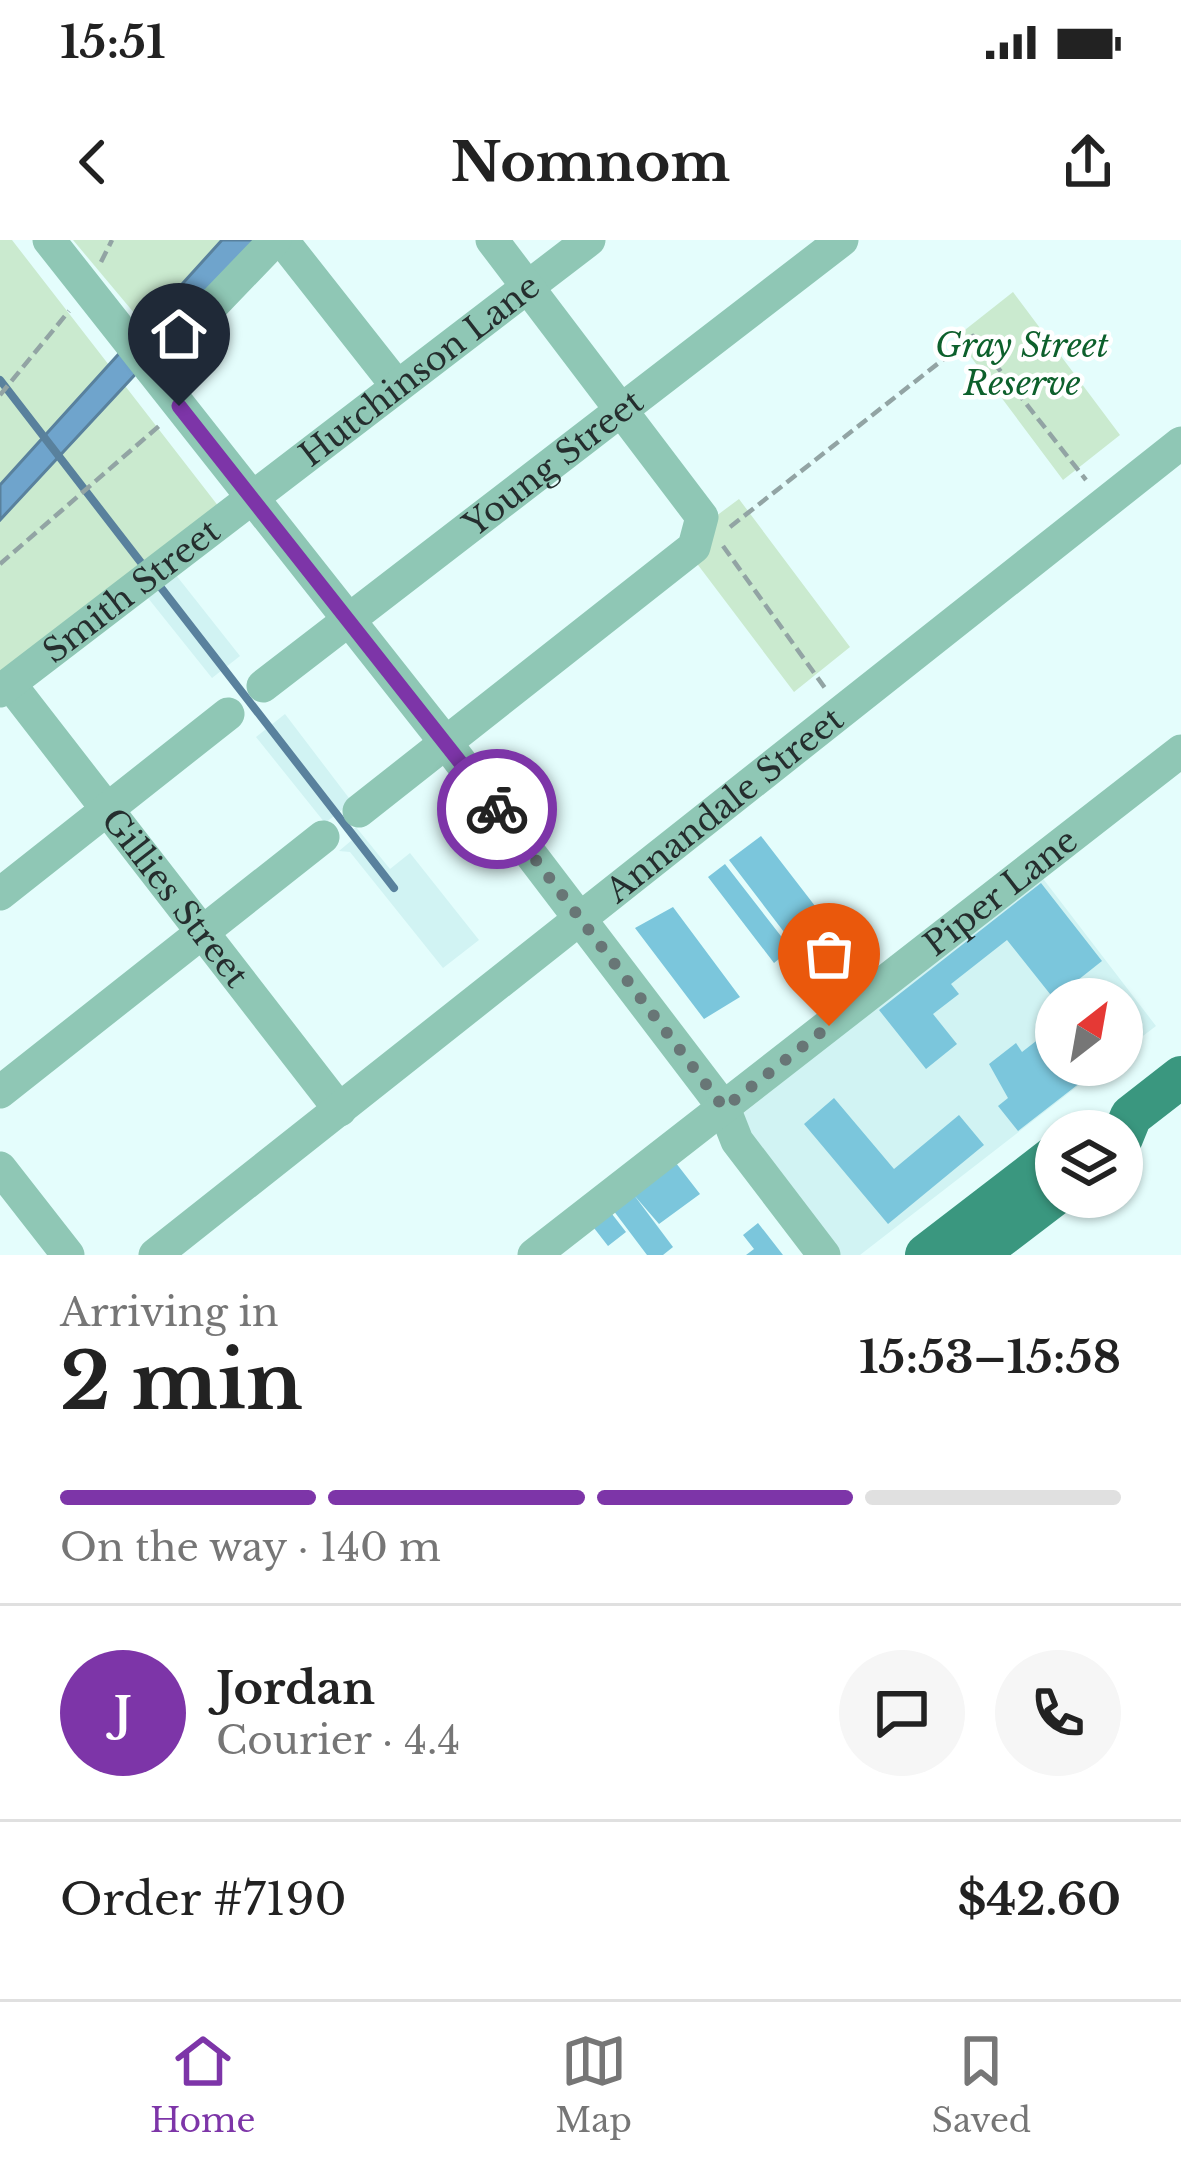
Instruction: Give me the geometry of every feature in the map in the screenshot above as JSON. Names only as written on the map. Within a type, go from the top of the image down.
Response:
[{"type":"main road","points":[[1143,1112],[1181,1077]]},
{"type":"main road","points":[[926,1255],[1035,1172]]},
{"type":"main road","points":[[976,1255],[1035,1210]]},
{"type":"street","points":[[49,240],[580,916],[724,1108],[737,1141],[824,1255]]},
{"type":"street","points":[[150,368],[279,240],[397,386]]},
{"type":"street","points":[[359,811],[694,547],[702,517],[492,240]]},
{"type":"street","name":"Hutchinson Lane","points":[[251,497],[589,240]]},
{"type":"street","name":"Young Street","points":[[263,686],[842,240]]},
{"type":"street","name":"Annandale Street","points":[[154,1255],[1181,443]]},
{"type":"street","name":"Smith Street","points":[[5,688],[251,497]]},
{"type":"street","name":"Gillies Street","points":[[5,688],[107,808],[340,1110]]},
{"type":"street","points":[[0,894],[228,714]]},
{"type":"street","name":"Piper Lane","points":[[534,1255],[1181,752]]},
{"type":"street","points":[[0,1092],[322,837]]},
{"type":"street","points":[[0,1168],[68,1255]]},
{"type":"path","points":[[0,395],[68,312]]},
{"type":"path","points":[[842,710],[716,538],[973,336],[1077,470]]},
{"type":"path","points":[[0,564],[168,418]]},
{"type":"shaded area","points":[[172,570],[240,656],[212,678],[144,593]]},
{"type":"shaded area","points":[[285,714],[352,802],[325,823],[256,737]]},
{"type":"shaded area","points":[[356,827],[390,869],[410,853],[479,940],[443,968],[350,852],[339,851],[352,840],[348,833]]},
{"type":"shaded area","points":[[1041,876],[1119,978],[1035,978],[1035,1086],[1078,1086],[1047,1110],[1035,1110],[1035,1119],[860,1255],[834,1255],[777,1181],[741,1115]]},
{"type":"shaded area","points":[[1143,1009],[1156,1026],[1143,1036]]},
{"type":"green space","points":[[0,240],[12,240],[226,516],[0,695]]},
{"type":"green space","points":[[73,240],[222,240],[145,326]]},
{"type":"green space","name":"Gray Street Reserve","points":[[1013,292],[1120,435],[1063,480],[956,337]]},
{"type":"green space","points":[[739,499],[850,647],[794,692],[695,561],[708,522]]},
{"type":"water","points":[[222,240],[260,240],[0,520],[0,485]]},
{"type":"building","points":[[761,836],[832,928],[800,953],[729,860]]},
{"type":"building","points":[[725,864],[791,949],[774,963],[708,877]]},
{"type":"building","points":[[1041,883],[1102,961],[1081,978],[1037,978],[1007,940],[951,984],[959,994],[933,1014],[957,1044],[926,1069],[879,1010]]},
{"type":"building","points":[[673,907],[740,997],[704,1019],[635,928]]},
{"type":"building","points":[[1035,1042],[1035,1086],[1076,1086],[1045,1110],[1035,1110],[1035,1118],[1018,1131],[998,1106],[1008,1098],[989,1064],[1016,1043],[1022,1052]]},
{"type":"building","points":[[834,1098],[894,1169],[959,1115],[984,1145],[888,1224],[804,1124]]},
{"type":"building","points":[[669,1154],[700,1194],[659,1224],[634,1195],[673,1247],[663,1255],[647,1255],[607,1202]]},
{"type":"building","points":[[605,1205],[626,1232],[608,1246],[587,1219]]},
{"type":"building","points":[[758,1223],[783,1255],[746,1255],[754,1249],[743,1235]]},
{"type":"waterway","points":[[0,380],[146,569]]},
{"type":"waterway","points":[[155,580],[394,888]]},
{"type":"way so far","points":[[497,809],[724,1108],[829,1026]]},
{"type":"route","points":[[179,406],[497,809]]}]
